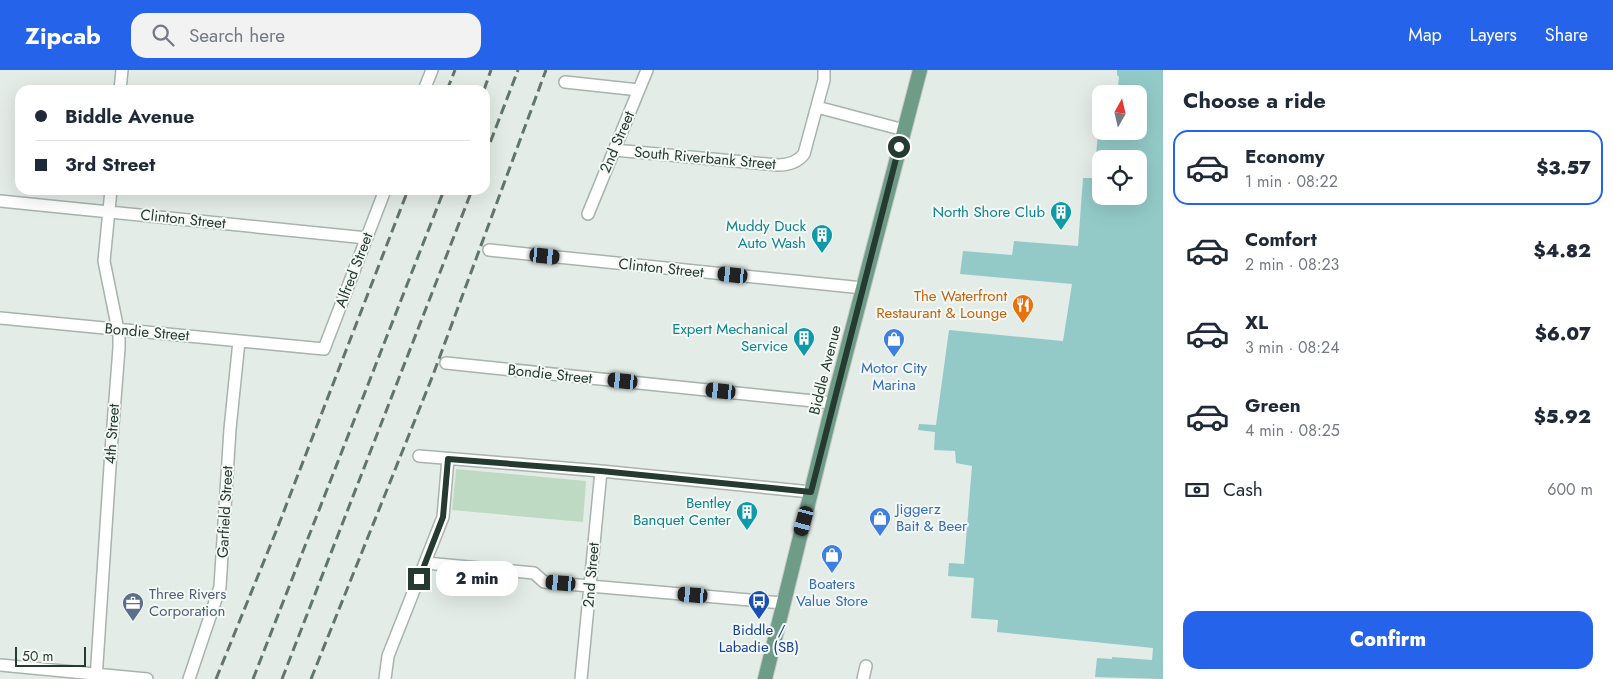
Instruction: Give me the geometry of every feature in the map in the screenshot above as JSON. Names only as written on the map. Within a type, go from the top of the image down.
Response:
[{"type":"main road","name":"Biddle Avenue","points":[[765,679],[833,403],[920,70]]},
{"type":"street","points":[[120,85],[122,70]]},
{"type":"street","points":[[426,85],[432,70],[427,70]]},
{"type":"street","name":"2nd Street","points":[[588,214],[647,70]]},
{"type":"street","name":"South Riverbank Street","points":[[614,150],[785,165],[800,159],[804,154],[824,80],[824,70]]},
{"type":"street","points":[[565,82],[639,90]]},
{"type":"street","points":[[817,107],[904,130]]},
{"type":"street","name":"4th Street","points":[[97,677],[119,348],[104,261],[110,195]]},
{"type":"street","name":"Alfred Street","points":[[324,349],[383,195]]},
{"type":"street","name":"Clinton Street","points":[[0,201],[367,238]]},
{"type":"street","name":"Clinton Street","points":[[490,250],[863,288]]},
{"type":"street","name":"Bondie Street","points":[[0,318],[324,349]]},
{"type":"street","name":"Garfield Street","points":[[189,679],[220,587],[230,429],[239,341]]},
{"type":"street","name":"Bondie Street","points":[[446,363],[833,403]]},
{"type":"street","points":[[419,456],[601,471],[811,492]]},
{"type":"street","points":[[384,679],[388,656],[443,517],[448,459]]},
{"type":"street","name":"2nd Street","points":[[581,679],[601,471]]},
{"type":"street","points":[[426,562],[534,574],[544,582],[783,603]]},
{"type":"street","points":[[0,665],[97,677],[147,679]]},
{"type":"street","points":[[863,679],[866,666]]},
{"type":"green space","points":[[456,469],[586,481],[583,522],[452,510]]},
{"type":"water","points":[[1117,70],[1163,70],[1163,679],[1095,677],[1097,658],[1112,659],[1112,657],[1152,660],[1153,648],[997,632],[998,620],[971,618],[974,578],[948,576],[949,563],[964,564],[972,466],[956,463],[955,451],[934,450],[935,432],[918,430],[919,424],[936,425],[949,330],[1063,341],[1072,284],[960,274],[963,251],[1012,255],[1014,241],[1078,246],[1083,178],[1092,178],[1092,205],[1147,205],[1147,150],[1096,150],[1097,140],[1148,140],[1148,85],[1118,85],[1119,77]]},
{"type":"railway","points":[[449,85],[455,70]]},
{"type":"railway","points":[[486,85],[491,70]]},
{"type":"railway","points":[[490,143],[518,70]]},
{"type":"railway","points":[[311,679],[433,375],[546,70]]},
{"type":"railway","points":[[216,679],[277,529],[406,195]]},
{"type":"railway","points":[[253,679],[442,195]]},
{"type":"railway","points":[[282,679],[470,195]]},
{"type":"place","name":"North Shore Club","points":[[1061,231]]},
{"type":"place","name":"Muddy Duck Auto Wash","points":[[822,254]]},
{"type":"place","name":"The Waterfront Restaurant & Lounge","points":[[1023,324]]},
{"type":"place","name":"Expert Mechanical Service","points":[[804,357]]},
{"type":"place","name":"Motor City Marina","points":[[894,358]]},
{"type":"place","name":"Bentley Banquet Center","points":[[747,531]]},
{"type":"place","name":"Jiggerz Bait & Beer","points":[[880,537]]},
{"type":"place","name":"Boaters Value Store","points":[[832,574]]},
{"type":"place","name":"Biddle / Labadie (SB)","points":[[759,620]]},
{"type":"place","name":"Three Rivers Corporation","points":[[133,622]]},
{"type":"route","points":[[419,579],[443,517],[448,459],[601,471],[811,492],[899,147]]}]
